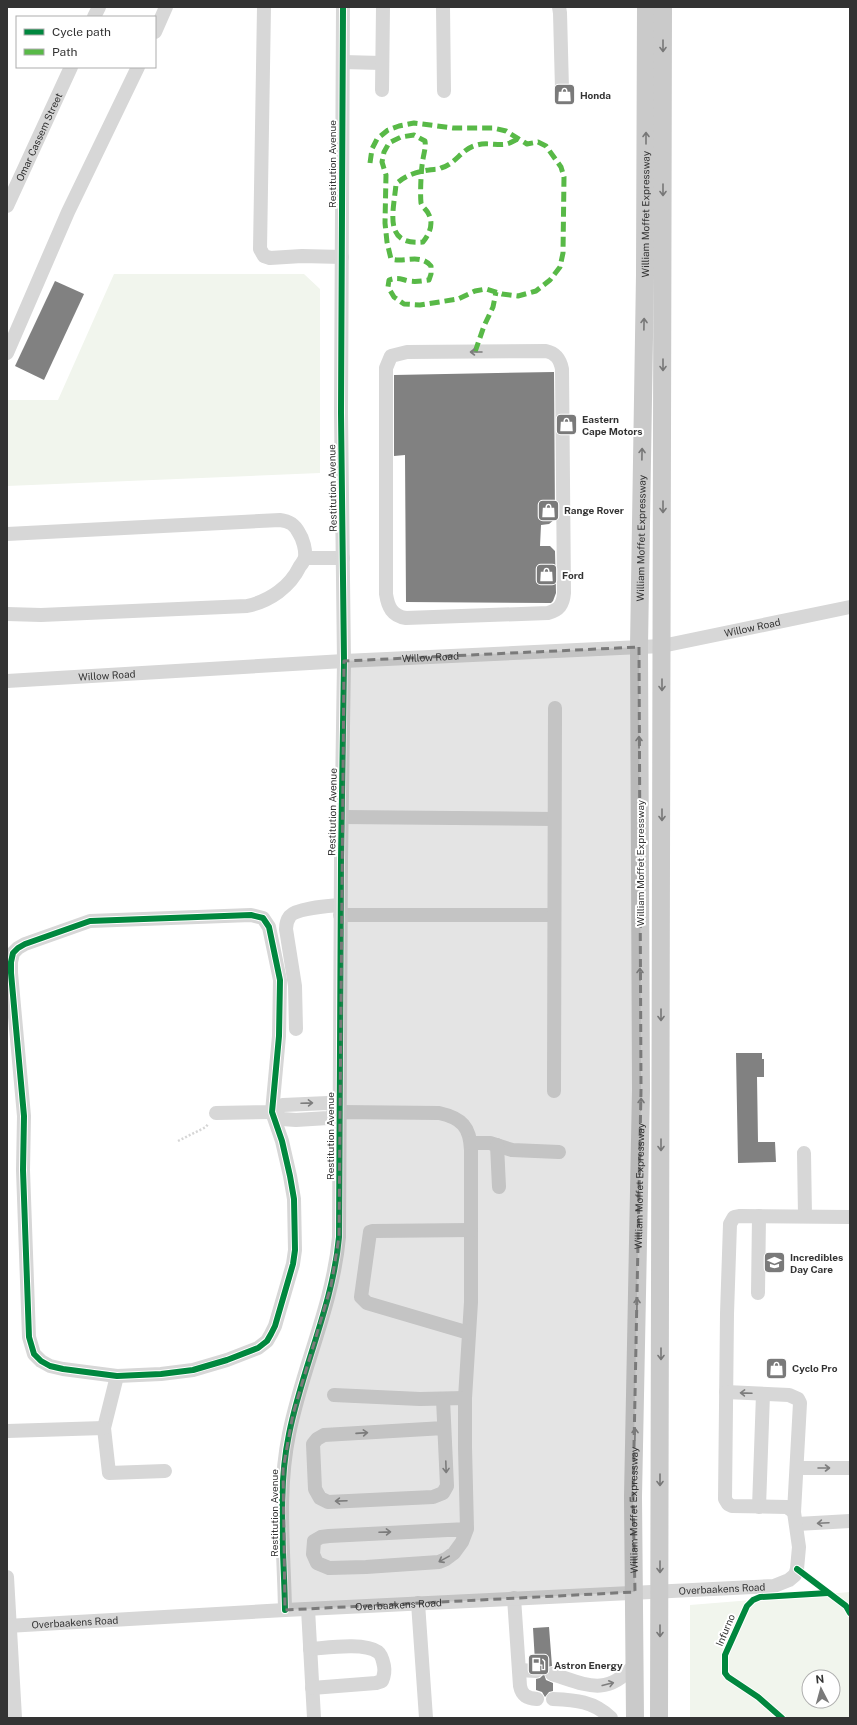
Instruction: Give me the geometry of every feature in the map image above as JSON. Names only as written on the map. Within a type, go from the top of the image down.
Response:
[{"type":"main road","name":"William Moffet Expressway","points":[[635,1718],[633,1497],[641,1090],[639,647],[645,267],[646,7]]},
{"type":"main road","name":"William Moffet Expressway","points":[[659,1718],[663,7]]},
{"type":"street","points":[[94,16],[99,7]]},
{"type":"street","points":[[156,30],[166,7]]},
{"type":"street","points":[[264,7],[260,250],[264,256],[270,258],[342,256]]},
{"type":"street","name":"Restitution Avenue","points":[[286,1610],[282,1492],[283,1469],[293,1414],[331,1286],[337,1259],[339,1231],[340,910],[344,661],[341,413],[343,7]]},
{"type":"street","points":[[382,90],[383,7]]},
{"type":"street","points":[[443,7],[444,91]]},
{"type":"street","points":[[559,7],[562,89]]},
{"type":"street","points":[[343,62],[382,63]]},
{"type":"street","name":"Omar Cassem Street","points":[[7,206],[12,185],[70,68]]},
{"type":"street","points":[[7,353],[68,212],[138,68]]},
{"type":"street","points":[[546,351],[556,356],[562,369],[564,600],[562,604],[554,611],[548,613],[399,617],[390,608],[386,594],[386,368],[389,359],[395,354],[407,352],[546,351]]},
{"type":"street","points":[[7,534],[280,520],[293,524],[297,530],[302,539],[305,558],[290,582],[260,603],[247,606],[41,615],[7,614]]},
{"type":"street","points":[[305,558],[343,558]]},
{"type":"street","name":"Willow Road","points":[[7,681],[344,661],[662,646],[850,607]]},
{"type":"street","points":[[554,1091],[555,708]]},
{"type":"street","points":[[342,817],[554,818]]},
{"type":"street","points":[[296,1029],[295,986],[286,922],[290,916],[297,912],[340,910],[554,915]]},
{"type":"street","points":[[251,915],[258,916],[266,922],[271,935],[280,980],[279,1036],[272,1112],[282,1141],[294,1199],[295,1250],[291,1270],[275,1326],[267,1341],[258,1348],[227,1360],[193,1370],[161,1374],[117,1376],[50,1366],[37,1358],[31,1346],[24,1177],[24,1116],[11,962],[13,953],[25,944],[90,922],[251,915]]},
{"type":"street","points":[[216,1112],[272,1112],[282,1119],[296,1120],[328,1118],[340,1112],[439,1113],[445,1114],[460,1121],[467,1129],[471,1143],[471,1302],[465,1398],[464,1447],[467,1529],[462,1542],[454,1553],[446,1559],[430,1564],[329,1568],[317,1563],[313,1554],[314,1542],[325,1536],[467,1529]]},
{"type":"street","points":[[471,1143],[490,1143],[512,1150],[559,1152]]},
{"type":"street","points":[[497,1145],[499,1187]]},
{"type":"street","points":[[804,1153],[805,1216]]},
{"type":"street","points":[[758,1293],[759,1216]]},
{"type":"street","points":[[850,1217],[734,1217],[730,1224],[725,1500],[732,1506],[787,1507],[796,1518],[850,1521]]},
{"type":"street","points":[[469,1333],[367,1303],[361,1297],[370,1232],[471,1230]]},
{"type":"street","points":[[117,1376],[104,1428],[109,1473],[166,1471]]},
{"type":"street","points":[[726,1392],[794,1396],[798,1399],[801,1408],[797,1468],[796,1518]]},
{"type":"street","points":[[760,1507],[764,1394]]},
{"type":"street","points":[[334,1395],[443,1399],[465,1398]]},
{"type":"street","points":[[443,1399],[447,1486],[442,1493],[433,1497],[328,1502],[320,1498],[315,1489],[313,1444],[317,1439],[324,1435],[444,1428]]},
{"type":"street","points":[[7,1432],[104,1428]]},
{"type":"street","points":[[797,1468],[850,1468]]},
{"type":"street","name":"Overbaakens Road","points":[[9,1626],[308,1608],[774,1586],[789,1580],[795,1575],[797,1569],[799,1547],[796,1518]]},
{"type":"street","points":[[7,1577],[15,1718]]},
{"type":"street","points":[[514,1598],[521,1692],[528,1698],[537,1699]]},
{"type":"street","points":[[418,1604],[426,1718]]},
{"type":"street","points":[[308,1608],[314,1718]]},
{"type":"street","points":[[310,1649],[363,1647],[378,1652],[383,1661],[384,1672],[382,1681],[376,1683],[312,1688]]},
{"type":"street","points":[[552,1674],[591,1686],[608,1684],[621,1678],[634,1665]]},
{"type":"street","points":[[519,1670],[536,1671]]},
{"type":"street","points":[[553,1699],[576,1700],[596,1706],[610,1718]]},
{"type":"path","points":[[178,1141],[206,1127],[210,1117],[216,1112]]},
{"type":"highlighted area","points":[[639,647],[641,1090],[633,1497],[635,1592],[285,1610],[283,1469],[293,1414],[331,1286],[339,1237],[344,661]]},
{"type":"shaded area","points":[[114,274],[304,274],[320,289],[320,473],[7,486],[7,400],[58,400]]},
{"type":"shaded area","points":[[850,1592],[850,1718],[690,1718],[690,1605]]},
{"type":"building","points":[[55,281],[84,294],[44,380],[15,366]]},
{"type":"building","points":[[554,372],[555,519],[549,524],[541,525],[540,546],[550,546],[555,551],[556,593],[553,601],[551,603],[406,602],[405,455],[394,456],[394,375]]},
{"type":"building","points":[[736,1053],[762,1053],[762,1059],[764,1059],[764,1077],[757,1077],[758,1142],[775,1142],[776,1162],[738,1163]]},
{"type":"building","points":[[549,1627],[552,1666],[547,1667],[544,1671],[541,1664],[535,1662],[533,1628]]},
{"type":"building","points":[[544,1674],[546,1680],[553,1683],[553,1691],[549,1692],[545,1697],[542,1692],[536,1690],[536,1679],[540,1678]]},
{"type":"marked path","points":[[370,163],[372,149],[377,139],[388,130],[414,123],[453,128],[493,128],[506,131],[527,144],[538,142],[546,146],[561,167],[564,177],[563,253],[560,267],[550,280],[536,291],[518,296],[502,294],[486,289],[475,291],[458,299],[420,305],[404,304],[394,297],[388,287],[389,280],[397,278],[409,281],[429,280],[431,266],[427,262],[417,259],[391,259],[385,223],[386,175],[382,162],[384,152],[389,143],[401,137],[414,135],[425,141],[425,148],[422,163],[422,168],[421,175],[421,203],[430,217],[431,224],[428,235],[423,242],[410,242],[401,238],[396,232],[393,224],[396,184],[411,174],[415,173],[420,172],[424,171],[438,169],[446,166],[467,149],[477,145],[507,144],[518,139]]},
{"type":"marked path","points":[[475,352],[484,326],[493,307],[496,292]]},
{"type":"cycle path","points":[[285,1610],[282,1522],[285,1456],[301,1385],[324,1312],[336,1262],[339,1237],[341,860],[344,661],[341,413],[343,7]]},
{"type":"cycle path","points":[[251,915],[263,918],[269,927],[280,980],[279,1036],[272,1112],[282,1141],[294,1199],[295,1250],[293,1264],[275,1326],[267,1341],[258,1348],[227,1360],[193,1370],[161,1374],[117,1376],[50,1366],[41,1361],[34,1354],[29,1337],[23,1170],[24,1116],[11,973],[13,953],[25,944],[90,921],[251,915]]},
{"type":"cycle path","points":[[797,1569],[846,1606],[850,1613]]},
{"type":"cycle path","name":"Infurno","points":[[782,1718],[758,1697],[728,1677],[725,1673],[725,1655],[747,1606],[753,1600],[760,1597],[828,1593]]},
{"type":"place","name":"Honda","points":[[564,95]]},
{"type":"place","name":"Eastern Cape Motors","points":[[567,425]]},
{"type":"place","name":"Range Rover","points":[[549,510]]},
{"type":"place","name":"Ford","points":[[547,575]]},
{"type":"place","name":"Incredibles Day Care","points":[[775,1263]]},
{"type":"place","name":"Cyclo Pro","points":[[777,1368]]},
{"type":"place","name":"Astron Energy","points":[[538,1665]]}]
